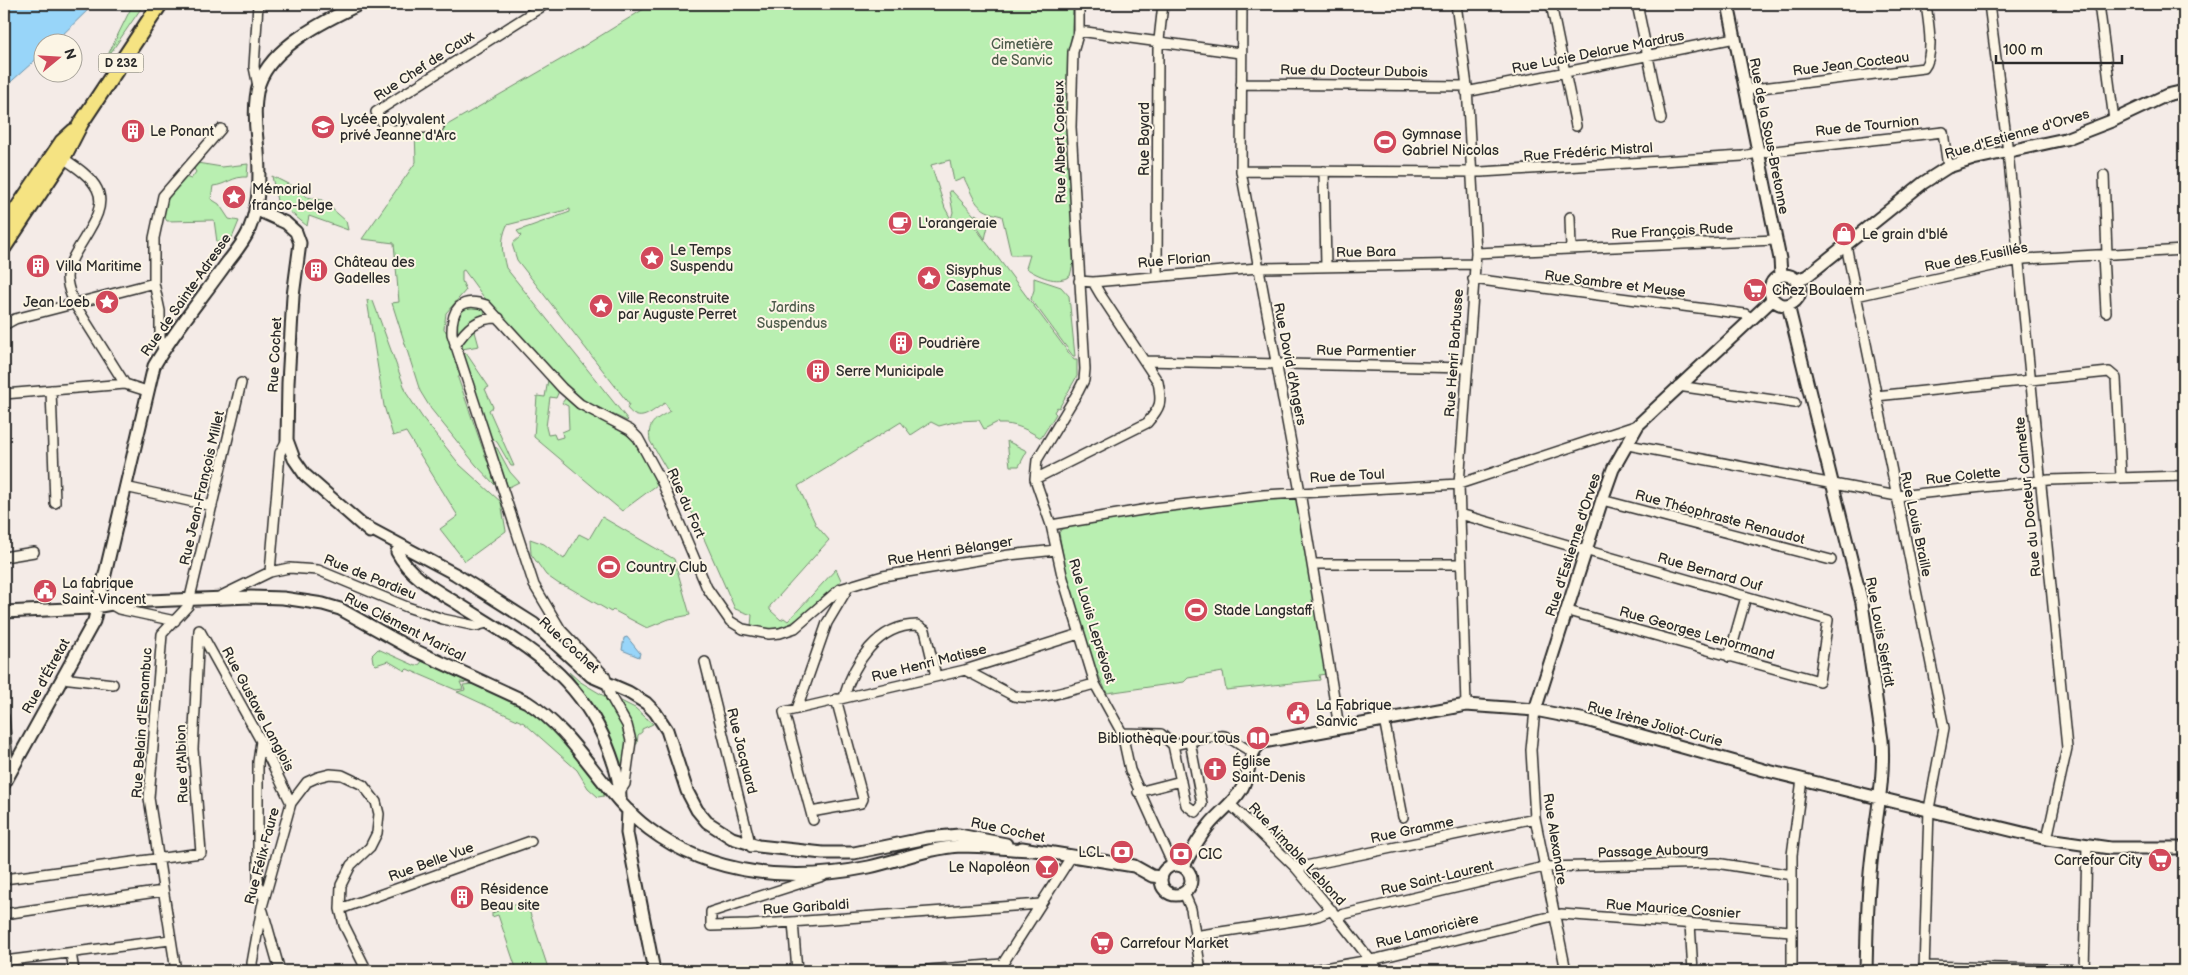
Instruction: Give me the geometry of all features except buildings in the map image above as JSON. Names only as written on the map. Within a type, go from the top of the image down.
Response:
[{"type":"main road","name":"D 232","points":[[4,247],[59,156],[160,4]]},
{"type":"main road","name":"D 232","points":[[4,228],[59,156]]},
{"type":"street","points":[[258,4],[254,67],[258,86]]},
{"type":"street","points":[[258,86],[268,66],[285,48],[360,4]]},
{"type":"street","name":"Rue Chef de Caux","points":[[439,127],[393,130],[385,127],[376,112],[546,4]]},
{"type":"street","name":"Rue Albert Copieux","points":[[1035,479],[1037,460],[1084,380],[1085,369],[1071,127],[1073,52],[1080,31],[1079,4]]},
{"type":"street","name":"Rue Bayard","points":[[1157,275],[1158,42],[1163,4]]},
{"type":"street","name":"Rue David d'Angers","points":[[1242,4],[1240,53],[1241,172],[1300,492],[1339,727]]},
{"type":"street","name":"Rue Henri Barbusse","points":[[1456,4],[1466,89],[1476,253],[1466,368],[1459,484],[1466,705]]},
{"type":"street","points":[[1551,4],[1576,126]]},
{"type":"street","points":[[1637,4],[1661,118]]},
{"type":"street","name":"Rue de la Sous-Bretonne","points":[[1728,4],[1744,90],[1780,259],[1781,275]]},
{"type":"street","name":"Rue Jean Cocteau","points":[[1744,90],[1924,68],[1928,63],[1930,55],[1926,4]]},
{"type":"street","name":"Rue du Docteur Calmette","points":[[1990,4],[2008,152],[2067,748],[2047,839]]},
{"type":"street","points":[[2099,4],[2114,120]]},
{"type":"street","points":[[1080,31],[1240,53]]},
{"type":"street","name":"Rue Lucie Delarue Mardrus","points":[[1466,89],[1564,72],[1735,38]]},
{"type":"street","name":"Rue du Docteur Dubois","points":[[1241,84],[1466,89]]},
{"type":"street","name":"Rue de Sainte-Adresse","points":[[98,607],[154,366],[164,349],[248,233],[259,185],[256,117],[258,86]]},
{"type":"street","name":"Rue d'Estienne d'Orves","points":[[1798,280],[1807,276],[1923,183],[1948,167],[2065,139],[2114,120],[2168,95],[2184,92]]},
{"type":"street","points":[[164,349],[160,338],[160,311],[154,283],[154,238],[163,196],[220,129]]},
{"type":"street","name":"Rue de Tournion","points":[[1757,152],[1943,132],[1948,167]]},
{"type":"street","name":"Rue Frédéric Mistral","points":[[1241,172],[1472,171],[1743,156],[1757,152]]},
{"type":"street","points":[[59,156],[89,178],[100,196],[101,208],[71,260],[67,277],[69,291],[74,303],[125,384]]},
{"type":"street","points":[[1324,171],[1326,266]]},
{"type":"street","points":[[2104,175],[2106,312]]},
{"type":"street","name":"Rue Cochet","points":[[255,209],[286,223],[296,232],[300,243],[293,296],[287,440],[294,459],[305,475],[365,526],[378,541],[399,549],[483,598],[529,628],[584,680],[608,687],[637,705],[659,722],[684,797],[702,825],[723,840],[735,845],[753,845],[837,854],[854,853],[927,838],[959,835],[976,837],[1029,850],[1134,866],[1152,876],[1161,877]]},
{"type":"street","points":[[1570,217],[1571,249]]},
{"type":"street","name":"Rue François Rude","points":[[1476,253],[1775,240]]},
{"type":"street","name":"Rue Louis Braille","points":[[1844,246],[1856,296],[1944,728],[1929,809],[1925,969]]},
{"type":"street","name":"Rue des Fusillés","points":[[1856,296],[2018,260],[2184,250]]},
{"type":"street","name":"Rue Bara","points":[[1258,268],[1474,264]]},
{"type":"street","name":"Rue Florian","points":[[1093,282],[1157,275],[1258,268]]},
{"type":"street","points":[[1781,275],[1792,276],[1798,280],[1800,293],[1796,301],[1788,305],[1780,304],[1770,295],[1772,280],[1781,275]]},
{"type":"street","name":"Rue Sambre et Meuse","points":[[1473,279],[1745,314],[1752,319]]},
{"type":"street","points":[[1056,550],[1051,525],[1035,479],[1147,423],[1155,414],[1161,399],[1158,382],[1093,282],[1079,281]]},
{"type":"street","points":[[4,325],[15,319],[154,283]]},
{"type":"street","name":"Rue d'Estienne d'Orves","points":[[1535,710],[1568,611],[1585,550],[1613,469],[1628,446],[1638,425],[1773,299]]},
{"type":"street","name":"Rue du Fort","points":[[623,801],[631,741],[627,726],[608,687],[605,676],[561,630],[534,585],[455,346],[451,321],[455,310],[465,303],[475,301],[486,304],[562,388],[580,404],[630,430],[638,438],[662,482],[707,588],[730,621],[743,629],[756,633],[780,633],[795,628],[840,589],[849,586]]},
{"type":"street","name":"Rue Louis Siefridt","points":[[1788,305],[1862,603],[1883,755],[1880,798],[1870,874],[1866,971]]},
{"type":"street","points":[[455,346],[462,334],[475,323],[491,318],[499,318]]},
{"type":"street","name":"Rue Parmentier","points":[[1145,361],[1466,368]]},
{"type":"street","points":[[1876,396],[2109,372],[2116,378],[2121,476]]},
{"type":"street","name":"Rue Jean-François Millet","points":[[190,599],[241,383]]},
{"type":"street","points":[[4,394],[125,384],[147,391]]},
{"type":"street","points":[[1678,386],[1795,403]]},
{"type":"street","points":[[51,390],[55,503]]},
{"type":"street","name":"Rue de Toul","points":[[1051,525],[1154,508],[1264,494],[1459,484],[1638,425]]},
{"type":"street","points":[[270,572],[280,453],[287,440]]},
{"type":"street","name":"Rue Colette","points":[[1628,446],[1897,496],[2049,480],[2121,476],[2184,476]]},
{"type":"street","points":[[125,486],[212,506]]},
{"type":"street","name":"Rue Théophraste Renaudot","points":[[1602,500],[1831,560]]},
{"type":"street","name":"Rue Bernard Ouf","points":[[1460,514],[1828,620],[1819,680]]},
{"type":"street","points":[[399,549],[404,566],[436,591],[532,650],[561,675],[581,698],[596,722],[608,748],[623,801],[654,971]]},
{"type":"street","name":"Rue Henri Bélanger","points":[[849,586],[902,573],[1009,555],[1056,550]]},
{"type":"street","name":"Rue Louis Leprévost","points":[[1056,550],[1095,684],[1122,733],[1130,770],[1138,792],[1178,866]]},
{"type":"street","points":[[4,556],[34,552]]},
{"type":"street","points":[[1312,564],[1461,564]]},
{"type":"street","name":"Rue de Pardieu","points":[[216,598],[270,572],[289,568],[318,570],[407,607],[443,619],[476,626],[487,623]]},
{"type":"street","points":[[797,709],[827,623],[849,586]]},
{"type":"street","points":[[1729,657],[1746,597]]},
{"type":"street","name":"Rue Clément Marical","points":[[4,612],[98,607],[123,602],[216,598],[283,598],[324,604],[340,609],[412,650],[527,702],[543,712],[559,727],[649,829],[684,851],[739,870],[795,876],[830,873],[871,866],[920,852],[962,846],[1029,850]]},
{"type":"street","name":"Rue Belain d'Esnambuc","points":[[176,971],[149,798],[162,634],[188,606],[190,599]]},
{"type":"street","points":[[112,605],[119,610],[176,621]]},
{"type":"street","name":"Rue d'Étretat","points":[[4,784],[94,621],[98,607]]},
{"type":"street","name":"Rue Georges Lenormand","points":[[1568,611],[1729,657],[1819,680]]},
{"type":"street","points":[[840,698],[867,649],[887,633],[902,627],[917,625],[924,630],[936,676]]},
{"type":"street","name":"Rue d'Albion","points":[[158,858],[202,853],[193,749],[199,630]]},
{"type":"street","name":"Rue Gustave Langlois","points":[[199,630],[261,741],[291,803]]},
{"type":"street","name":"Rue Henri Matisse","points":[[840,698],[863,799],[861,803],[812,816],[784,712],[840,698],[965,670],[1079,634]]},
{"type":"street","name":"Rue Jacquard","points":[[705,662],[753,845]]},
{"type":"street","points":[[965,670],[1014,696],[1030,698],[1095,684]]},
{"type":"street","points":[[62,678],[113,684]]},
{"type":"street","name":"Rue Irène Joliot-Curie","points":[[1252,751],[1262,742],[1466,705],[1535,710],[1593,722],[1802,779],[2047,839],[2087,846],[2133,849],[2184,848]]},
{"type":"street","name":"Rue Alexandre","points":[[1535,710],[1531,750],[1535,818],[1566,971]]},
{"type":"street","points":[[4,717],[10,774]]},
{"type":"street","points":[[1384,719],[1403,817]]},
{"type":"street","points":[[1122,733],[1161,734],[1173,744],[1186,805],[1196,812],[1202,804],[1190,742]]},
{"type":"street","points":[[1173,744],[1190,742],[1206,737],[1224,736],[1242,748],[1252,751],[1248,778],[1241,791],[1206,828],[1178,866],[1165,869],[1161,877],[1162,886],[1167,892],[1175,895],[1184,893],[1190,887],[1191,879],[1189,872],[1178,866]]},
{"type":"street","points":[[261,741],[258,762],[258,883],[280,971]]},
{"type":"street","name":"Rue Félix Faure","points":[[253,971],[252,963],[263,903],[291,803],[307,782],[330,774],[342,775],[354,779],[363,785],[376,802],[379,814],[377,833],[370,847],[351,865],[346,874],[342,885],[340,909],[349,939],[367,971]]},
{"type":"street","points":[[1792,971],[1792,855],[1802,779]]},
{"type":"street","points":[[1138,792],[1181,782]]},
{"type":"street","name":"Rue Aimable Leblond","points":[[1230,804],[1296,868],[1379,971]]},
{"type":"street","name":"Rue Gramme","points":[[1296,868],[1535,818]]},
{"type":"street","name":"Rue Belle Vue","points":[[340,909],[530,841]]},
{"type":"street","points":[[1925,969],[2084,970],[2087,846]]},
{"type":"street","points":[[916,971],[1000,968],[1071,857]]},
{"type":"street","points":[[4,879],[158,858]]},
{"type":"street","name":"Passage Aubourg","points":[[1544,867],[1716,863],[1792,875]]},
{"type":"street","name":"Rue Saint-Laurent","points":[[1194,936],[1306,919],[1544,867]]},
{"type":"street","name":"Rue Garibaldi","points":[[830,873],[787,889],[711,912],[711,926],[1041,904]]},
{"type":"street","points":[[4,914],[163,891]]},
{"type":"street","points":[[1184,893],[1191,909],[1201,971]]},
{"type":"street","name":"Rue Maurice Cosnier","points":[[1553,914],[1791,932]]},
{"type":"street","name":"Rue Lamoricière","points":[[1307,971],[1370,960],[1553,914]]},
{"type":"street","points":[[793,922],[797,971]]},
{"type":"street","points":[[1690,924],[1692,971]]},
{"type":"street","points":[[4,961],[170,940]]},
{"type":"street","points":[[71,952],[74,971]]},
{"type":"green space","points":[[133,4],[144,4],[105,61]]},
{"type":"green space","points":[[652,4],[1073,4],[1067,124],[1074,260],[1070,276],[1065,279],[1054,280],[1036,274],[1026,268],[1030,255],[1011,255],[1002,216],[986,211],[977,204],[964,178],[954,182],[950,160],[931,165],[945,208],[951,219],[953,212],[949,191],[952,191],[974,215],[978,225],[975,227],[1074,360],[1077,360],[1077,376],[1059,408],[1057,407],[1054,412],[1056,414],[1041,438],[1021,428],[999,424],[998,422],[984,429],[979,420],[958,421],[939,426],[931,422],[911,435],[901,422],[798,486],[816,525],[829,540],[770,606],[770,610],[781,620],[784,618],[788,621],[836,569],[841,580],[797,619],[789,624],[772,629],[751,626],[752,615],[735,609],[694,516],[650,441],[649,435],[653,422],[670,411],[665,403],[645,415],[636,416],[632,413],[627,408],[629,404],[517,260],[512,244],[521,236],[517,231],[570,212],[570,209],[507,225],[502,247],[506,268],[628,420],[586,402],[567,386],[483,296],[464,270],[462,271],[462,281],[466,290],[446,313],[444,329],[448,334],[460,375],[458,378],[489,463],[495,485],[476,465],[431,409],[420,391],[392,303],[399,302],[394,243],[362,239],[416,162],[415,130],[442,128],[579,49]]},
{"type":"green space","points":[[197,163],[222,167],[248,164],[247,177],[213,186],[211,199],[219,204],[229,219],[239,221],[230,243],[217,242],[214,220],[167,221],[163,215],[169,195],[185,177],[191,179],[196,172],[193,167]]},
{"type":"green space","points":[[272,176],[296,188],[307,197],[322,200],[346,221],[348,230],[309,216],[307,226],[277,201]]},
{"type":"green space","points":[[975,214],[985,220],[988,226],[985,239],[977,227],[980,225]]},
{"type":"green space","points":[[1034,278],[1061,287],[1069,296],[1075,356],[1073,356],[1031,299],[1034,290]]},
{"type":"green space","points":[[367,300],[373,301],[407,394],[422,417],[460,465],[501,502],[506,531],[465,561],[440,529],[458,516],[406,432],[393,436],[384,406]]},
{"type":"green space","points":[[468,305],[485,309],[484,315],[469,322],[458,335],[457,314]]},
{"type":"green space","points":[[474,328],[479,346],[462,349],[463,340]]},
{"type":"green space","points":[[466,353],[489,387],[485,389],[493,407],[489,410],[514,466],[511,466],[497,442],[489,436],[463,354]]},
{"type":"green space","points":[[548,380],[559,391],[556,398],[550,397],[546,427],[548,435],[554,434],[556,439],[563,437],[562,432],[569,429],[568,406],[562,403],[567,396],[575,403],[574,405],[623,432],[634,441],[644,456],[657,485],[622,511],[534,437],[537,396],[545,397]]},
{"type":"green space","points":[[1007,441],[1027,451],[1019,466],[1010,466]]},
{"type":"green space","points":[[493,447],[497,448],[510,472],[519,482],[509,487],[507,485]]},
{"type":"green space","name":"Stade Langstaff","points":[[1293,498],[1297,501],[1326,674],[1319,675],[1320,680],[1226,690],[1223,672],[1188,678],[1184,682],[1107,693],[1093,663],[1066,571],[1059,533],[1062,528],[1206,505]]},
{"type":"green space","name":"Country Club","points":[[602,517],[674,559],[690,615],[669,619],[647,628],[613,610],[611,612],[546,575],[531,554],[530,539],[544,544],[564,559],[579,534],[589,539]]},
{"type":"green space","points":[[378,649],[416,666],[422,661],[470,683],[460,682],[463,689],[456,690],[407,669],[405,671],[388,661],[376,665],[373,662],[372,655]]},
{"type":"green space","points":[[569,672],[579,681],[604,696],[624,729],[627,742],[623,770],[620,772],[612,745],[601,720]]},
{"type":"green space","points":[[473,684],[514,702],[538,717],[569,748],[604,796],[598,797],[588,788],[577,770],[524,723],[457,692],[465,690],[463,685]]},
{"type":"green space","points":[[621,701],[635,708],[653,724],[642,729],[642,732],[638,735],[637,744],[635,744],[632,727],[619,702]]},
{"type":"green space","points":[[526,901],[548,971],[531,971],[528,967],[525,971],[517,971],[498,915],[492,917],[492,913]]},
{"type":"water","points":[[4,4],[94,4],[65,32],[32,32],[32,63],[4,88]]},
{"type":"water","points":[[627,637],[640,653],[639,657],[622,650],[624,638]]},
{"type":"place","name":"Lycée polyvalent privé Jeanne d'Arc","points":[[323,127]]},
{"type":"place","name":"Le Ponant","points":[[133,131]]},
{"type":"place","name":"Gymnase Gabriel Nicolas","points":[[1385,142]]},
{"type":"place","name":"Mémorial franco-belge","points":[[234,197]]},
{"type":"place","name":"L'orangeraie","points":[[900,223]]},
{"type":"place","name":"Le grain d'blé","points":[[1844,234]]},
{"type":"place","name":"Le Temps Suspendu","points":[[652,258]]},
{"type":"place","name":"Villa Maritime","points":[[38,266]]},
{"type":"place","name":"Château des Gadelles","points":[[316,270]]},
{"type":"place","name":"Sisyphus Casemate","points":[[929,278]]},
{"type":"place","name":"Chez Boulaem","points":[[1755,290]]},
{"type":"place","name":"Jean Loeb","points":[[107,302]]},
{"type":"place","name":"Ville Reconstruite par Auguste Perret","points":[[601,306]]},
{"type":"place","name":"Poudrière","points":[[901,343]]},
{"type":"place","name":"Serre Municipale","points":[[818,371]]},
{"type":"place","name":"Country Club","points":[[609,567]]},
{"type":"place","name":"La fabrique Saint-Vincent","points":[[45,591]]},
{"type":"place","name":"Stade Langstaff","points":[[1196,610]]},
{"type":"place","name":"La Fabrique Sanvic","points":[[1298,713]]},
{"type":"place","name":"Bibliothèque pour tous","points":[[1258,738]]},
{"type":"place","name":"Église Saint-Denis","points":[[1215,769]]},
{"type":"place","name":"LCL","points":[[1122,852]]},
{"type":"place","name":"CIC","points":[[1181,854]]},
{"type":"place","name":"Carrefour City","points":[[2160,860]]},
{"type":"place","name":"Le Napoléon","points":[[1047,867]]},
{"type":"place","name":"Résidence Beau site","points":[[462,897]]},
{"type":"place","name":"Carrefour Market","points":[[1102,943]]},
{"type":"park label","name":"Cimetière de Sanvic","points":[[1022,52]]},
{"type":"park label","name":"Jardins Suspendus","points":[[792,316]]}]
